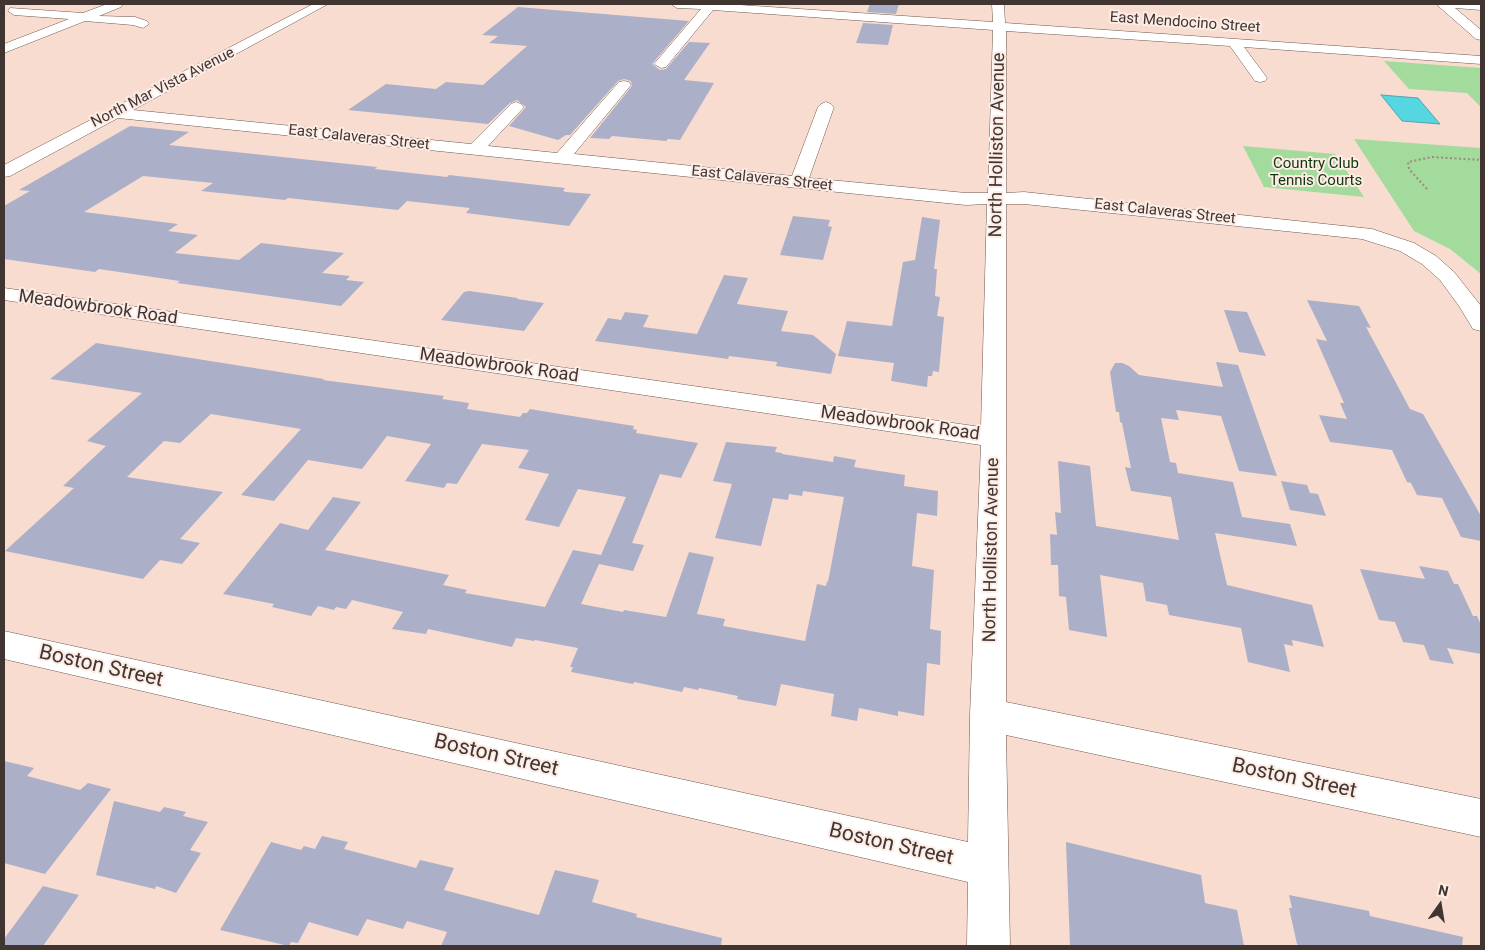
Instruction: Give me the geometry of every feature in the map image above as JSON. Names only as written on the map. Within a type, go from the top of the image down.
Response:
[{"type":"street","points":[[4,49],[117,4]]},
{"type":"street","name":"North Mar Vista Avenue","points":[[4,172],[322,4]]},
{"type":"street","name":"East Mendocino Street","points":[[677,4],[998,15],[1234,43],[1481,60]]},
{"type":"street","points":[[1442,4],[1481,6]]},
{"type":"street","points":[[1442,4],[1481,36]]},
{"type":"street","points":[[661,64],[710,6]]},
{"type":"street","points":[[14,10],[84,18],[135,21],[143,24]]},
{"type":"street","name":"North Holliston Avenue","points":[[988,946],[988,715],[994,438],[998,15]]},
{"type":"street","points":[[1234,43],[1260,78]]},
{"type":"street","points":[[561,159],[624,85]]},
{"type":"street","points":[[475,150],[516,107]]},
{"type":"street","points":[[798,183],[826,107]]},
{"type":"street","name":"East Calaveras Street","points":[[115,113],[798,183],[976,200],[1024,198],[1365,233],[1407,247],[1429,260],[1447,276],[1469,304],[1481,324]]},
{"type":"street","name":"Meadowbrook Road","points":[[4,294],[994,438]]},
{"type":"street","name":"Boston Street","points":[[4,646],[989,867]]},
{"type":"street","name":"Boston Street","points":[[988,715],[1481,818]]},
{"type":"path","points":[[1427,189],[1409,169],[1408,162],[1432,158],[1481,160]]},
{"type":"green space","points":[[1384,61],[1481,68],[1481,107],[1467,93],[1409,89]]},
{"type":"green space","points":[[1354,139],[1481,148],[1481,274],[1450,249],[1414,231]]},
{"type":"green space","name":"Country Club Tennis Courts","points":[[1243,146],[1335,154],[1364,197],[1264,187]]},
{"type":"water","points":[[1381,95],[1418,98],[1440,124],[1402,121]]},
{"type":"building","points":[[870,4],[899,4],[896,14],[867,12]]},
{"type":"building","points":[[518,7],[689,21],[652,64],[660,70],[666,69],[689,42],[710,43],[684,80],[714,83],[680,140],[668,139],[666,141],[612,136],[609,139],[590,138],[632,86],[631,81],[624,79],[618,81],[570,135],[566,135],[558,140],[509,126],[526,107],[517,100],[510,103],[488,124],[348,110],[386,84],[436,89],[446,82],[483,85],[527,46],[489,43],[498,36],[482,35]]},
{"type":"building","points":[[863,23],[893,25],[888,45],[856,43]]},
{"type":"building","points":[[130,126],[189,132],[169,145],[377,167],[375,169],[447,177],[449,175],[565,188],[563,191],[566,192],[591,194],[569,226],[466,213],[470,208],[407,201],[398,210],[201,191],[213,183],[143,176],[84,212],[178,224],[168,231],[198,235],[175,253],[239,260],[261,243],[344,253],[322,273],[350,276],[346,280],[364,282],[341,306],[177,283],[180,281],[99,269],[95,272],[4,259],[4,206],[30,191],[19,190]]},
{"type":"building","points":[[793,216],[830,220],[828,226],[832,227],[823,260],[780,255]]},
{"type":"building","points":[[922,217],[940,220],[934,269],[937,269],[935,296],[940,297],[937,316],[944,317],[939,372],[933,371],[932,376],[928,376],[927,387],[891,381],[894,363],[838,356],[847,321],[892,326],[903,262],[915,260]]},
{"type":"building","points":[[724,275],[748,278],[737,304],[788,311],[781,331],[813,335],[836,354],[831,374],[776,366],[777,362],[729,356],[728,359],[595,341],[608,318],[621,320],[625,312],[649,315],[643,327],[697,334]]},
{"type":"building","points":[[469,291],[544,303],[524,331],[441,320],[464,292]]},
{"type":"building","points":[[1307,300],[1359,306],[1371,328],[1366,327],[1410,409],[1423,414],[1481,516],[1481,541],[1461,537],[1442,498],[1417,495],[1411,483],[1407,482],[1392,450],[1330,442],[1319,415],[1347,419],[1340,403],[1344,403],[1316,339],[1327,341]]},
{"type":"building","points":[[1224,310],[1247,312],[1266,356],[1239,352]]},
{"type":"building","points":[[96,343],[323,380],[444,396],[442,399],[469,403],[467,409],[520,417],[530,409],[634,426],[633,429],[637,430],[636,433],[698,443],[681,478],[660,474],[632,543],[644,545],[633,571],[599,564],[581,604],[623,612],[624,610],[666,617],[689,552],[714,557],[697,614],[725,619],[723,626],[805,641],[817,584],[826,586],[828,582],[844,497],[803,491],[802,496],[789,494],[788,500],[773,498],[761,546],[715,538],[732,484],[713,481],[726,442],[777,447],[775,452],[782,454],[833,462],[834,456],[856,460],[854,467],[905,475],[904,486],[938,491],[937,516],[917,513],[912,566],[934,570],[930,629],[941,631],[940,665],[927,663],[924,716],[898,711],[898,716],[859,708],[857,721],[831,716],[834,694],[781,684],[776,706],[737,699],[738,696],[699,688],[698,690],[684,687],[682,692],[634,682],[633,684],[571,672],[573,667],[570,667],[578,648],[516,638],[512,647],[428,629],[426,634],[392,629],[403,612],[352,600],[346,609],[336,607],[334,610],[318,606],[311,616],[272,607],[274,604],[223,594],[280,523],[308,530],[333,497],[361,502],[325,550],[449,575],[443,585],[467,590],[465,593],[545,607],[573,550],[601,555],[626,497],[578,489],[559,527],[525,520],[549,474],[518,468],[529,450],[482,444],[457,484],[447,483],[444,488],[405,481],[431,444],[387,436],[362,469],[308,460],[274,501],[241,495],[301,429],[211,414],[180,443],[164,441],[127,477],[223,492],[180,539],[200,543],[182,564],[160,560],[143,579],[5,551],[74,488],[63,486],[106,446],[87,441],[142,393],[50,379]]},
{"type":"building","points":[[1216,362],[1238,365],[1277,476],[1239,471],[1221,416],[1176,410],[1179,420],[1161,418],[1170,462],[1176,463],[1178,473],[1233,482],[1242,517],[1290,524],[1297,546],[1215,533],[1227,585],[1312,605],[1324,647],[1292,640],[1293,646],[1284,644],[1290,672],[1248,662],[1241,628],[1169,615],[1167,605],[1146,601],[1143,583],[1100,575],[1107,637],[1069,630],[1066,597],[1059,596],[1058,565],[1051,565],[1050,534],[1057,535],[1055,512],[1061,513],[1058,461],[1090,466],[1096,526],[1179,540],[1171,497],[1131,491],[1125,467],[1131,468],[1122,423],[1120,422],[1119,412],[1116,412],[1110,372],[1115,363],[1122,363],[1129,366],[1139,375],[1223,387]]},
{"type":"building","points":[[1281,481],[1307,485],[1310,493],[1318,494],[1326,516],[1290,510]]},
{"type":"building","points":[[1419,566],[1448,571],[1454,584],[1458,584],[1473,616],[1477,616],[1481,625],[1481,654],[1447,648],[1454,664],[1430,660],[1424,645],[1403,642],[1395,622],[1379,620],[1360,569],[1425,579]]},
{"type":"building","points":[[4,761],[34,768],[27,776],[80,790],[88,783],[111,789],[45,874],[4,863]]},
{"type":"building","points":[[114,801],[160,812],[164,807],[186,812],[183,816],[208,822],[190,850],[201,853],[176,893],[156,886],[155,889],[96,875]]},
{"type":"building","points":[[322,836],[348,842],[344,849],[416,868],[420,860],[454,868],[444,890],[539,915],[555,870],[599,880],[592,902],[637,914],[636,917],[722,938],[721,946],[441,946],[447,932],[407,921],[403,929],[367,919],[358,936],[309,922],[298,943],[291,942],[289,946],[220,930],[271,842],[301,850],[304,846],[315,849]]},
{"type":"building","points":[[1066,842],[1201,875],[1205,903],[1237,910],[1244,946],[1070,946]]},
{"type":"building","points":[[43,886],[79,895],[43,946],[4,946],[4,939]]},
{"type":"building","points":[[1289,895],[1369,911],[1370,916],[1463,937],[1462,946],[1300,946],[1297,944],[1289,908],[1292,908]]}]
